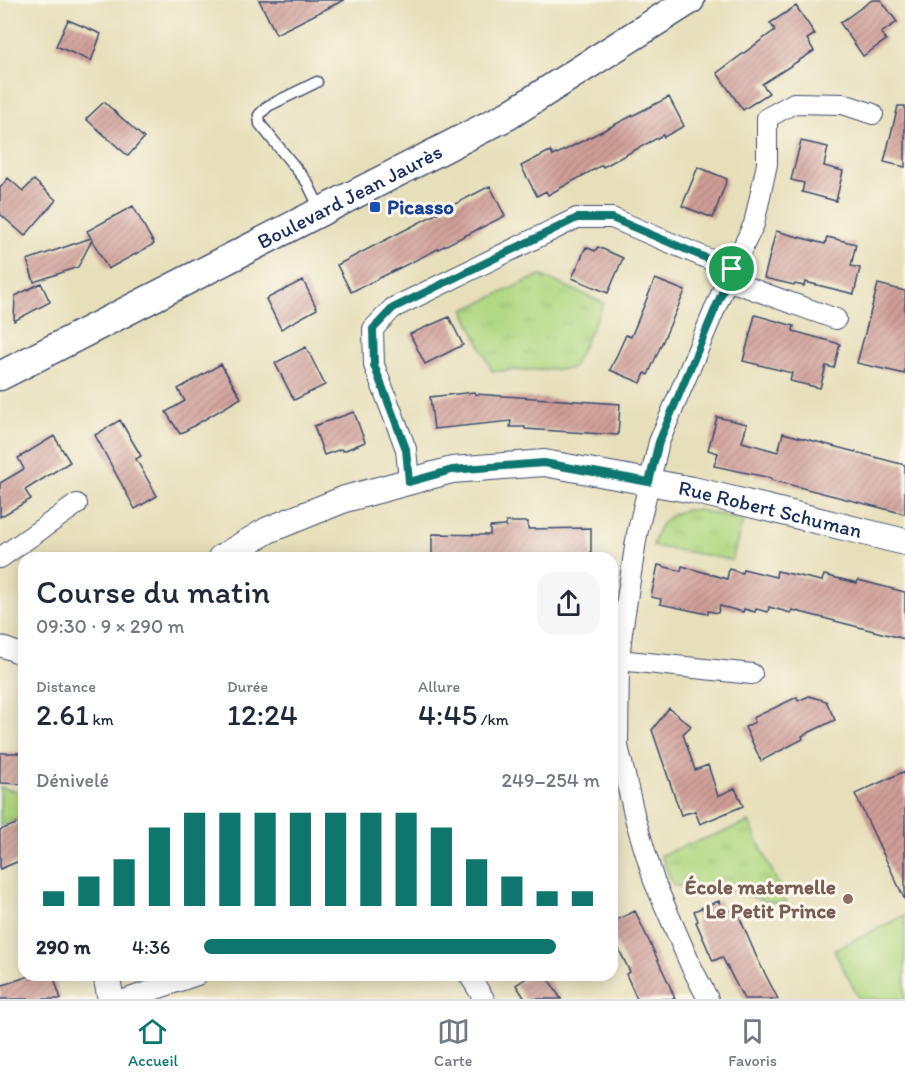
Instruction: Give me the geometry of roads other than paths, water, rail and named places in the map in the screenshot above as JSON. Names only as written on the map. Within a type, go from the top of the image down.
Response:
[{"type":"main road","name":"Boulevard Jean Jaurès","points":[[0,376],[508,116],[690,0]]},
{"type":"street","points":[[618,687],[622,632],[635,545],[659,442],[754,224],[767,164],[767,118],[794,103],[843,104],[873,114]]},
{"type":"street","points":[[409,482],[406,449],[374,365],[373,329],[393,308],[577,218],[612,218],[730,275],[836,319]]},
{"type":"street","name":"Rue Robert Schuman","points":[[231,552],[268,530],[345,499],[452,470],[544,463],[693,490],[905,542]]},
{"type":"street","points":[[0,558],[77,504]]},
{"type":"street","points":[[0,646],[18,653]]},
{"type":"street","points":[[620,660],[752,674]]},
{"type":"street","points":[[618,746],[654,881],[708,999]]},
{"type":"street","points":[[107,981],[111,999]]},
{"type":"street","points":[[127,999],[180,981]]},
{"type":"street","points":[[473,981],[484,999]]},
{"type":"lane","points":[[317,82],[268,106],[259,115],[260,124],[307,182],[321,211]]},
{"type":"place","name":"Picasso","points":[[375,207]]},
{"type":"place","name":"École maternelle Le Petit Prince","points":[[848,899]]}]
